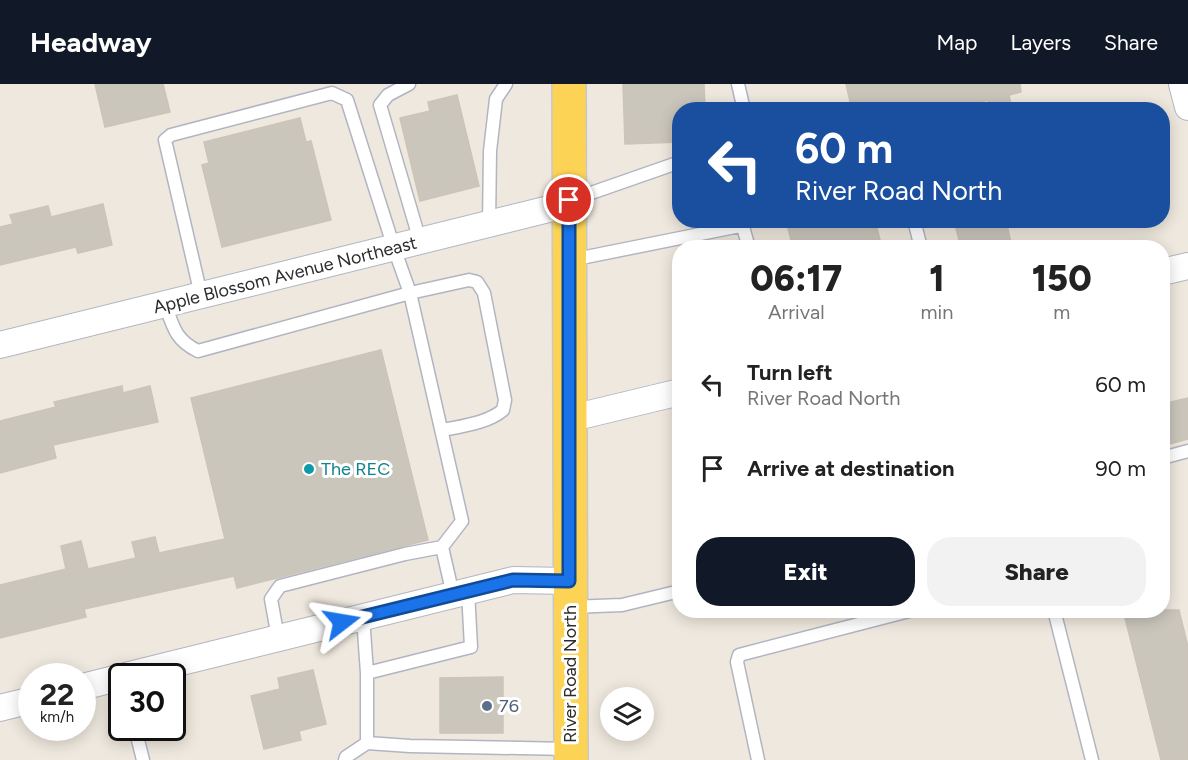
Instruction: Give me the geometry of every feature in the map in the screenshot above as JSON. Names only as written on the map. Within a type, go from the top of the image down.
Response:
[{"type":"main road","name":"River Road North","points":[[569,84],[568,419],[571,754]]},
{"type":"street","points":[[1182,84],[1188,107]]},
{"type":"street","name":"Apple Blossom Avenue Northeast","points":[[0,345],[394,248],[569,202]]},
{"type":"street","points":[[1170,270],[1188,266]]},
{"type":"street","points":[[568,419],[672,394]]},
{"type":"street","points":[[179,663],[513,580],[569,594]]},
{"type":"street","points":[[0,708],[18,704]]},
{"type":"lane","points":[[409,84],[387,94],[380,105],[420,241]]},
{"type":"lane","points":[[489,224],[490,152],[496,99],[506,84]]},
{"type":"lane","points":[[738,84],[742,102]]},
{"type":"lane","points":[[201,295],[165,148],[165,140],[171,135],[332,93],[347,99],[410,293],[462,521],[442,547],[405,554],[280,586],[271,599],[278,638]]},
{"type":"lane","points":[[569,202],[672,165]]},
{"type":"lane","points":[[569,260],[730,228]]},
{"type":"lane","points":[[165,304],[177,335],[186,346],[198,351],[410,293],[469,280],[477,282],[484,293],[505,400],[503,410],[497,416],[443,430]]},
{"type":"lane","points":[[1170,456],[1188,451]]},
{"type":"lane","points":[[367,673],[471,647],[460,593],[442,547]]},
{"type":"lane","points":[[569,594],[622,605],[672,593]]},
{"type":"lane","points":[[363,617],[367,673],[367,743]]},
{"type":"lane","points":[[758,760],[737,662],[739,655],[882,618]]},
{"type":"lane","points":[[1056,618],[1092,760]]},
{"type":"lane","points":[[138,741],[143,760]]},
{"type":"lane","points":[[345,760],[367,743],[571,754]]},
{"type":"building","points":[[95,84],[163,84],[170,112],[105,127]]},
{"type":"building","points":[[623,84],[704,84],[705,102],[672,102],[672,142],[625,144]]},
{"type":"building","points":[[846,84],[1020,84],[1021,92],[1009,95],[1010,102],[988,102],[988,100],[980,102],[850,102]]},
{"type":"building","points":[[457,95],[479,186],[420,201],[400,118],[430,111],[428,102]]},
{"type":"building","points":[[300,118],[306,142],[311,141],[331,220],[222,247],[202,165],[209,163],[204,142]]},
{"type":"building","points":[[103,204],[112,245],[78,253],[76,247],[0,265],[0,227],[13,224],[10,215],[48,206],[51,217]]},
{"type":"building","points":[[788,228],[877,228],[880,240],[791,240]]},
{"type":"building","points":[[956,228],[1008,228],[1010,240],[959,240]]},
{"type":"building","name":"The REC","points":[[381,350],[428,540],[237,588],[234,576],[84,609],[86,617],[0,638],[0,585],[66,569],[61,546],[81,541],[88,569],[136,558],[132,542],[155,537],[159,553],[225,539],[191,398]]},
{"type":"building","points":[[122,386],[123,393],[150,386],[158,422],[53,445],[56,458],[0,473],[0,421],[56,407],[54,402]]},
{"type":"building","points":[[1188,398],[1188,439],[1170,444],[1170,402]]},
{"type":"building","points":[[1170,610],[1179,610],[1188,647],[1188,760],[1161,760],[1125,618],[1170,618]]},
{"type":"building","points":[[313,670],[326,724],[299,731],[301,740],[264,749],[251,696],[280,689],[278,678]]},
{"type":"building","points":[[503,677],[503,733],[440,733],[440,678]]},
{"type":"place","name":"The REC","points":[[309,469]]},
{"type":"place","name":"76","points":[[487,706]]},
{"type":"route","points":[[342,622],[513,580],[569,581],[569,200]]}]
